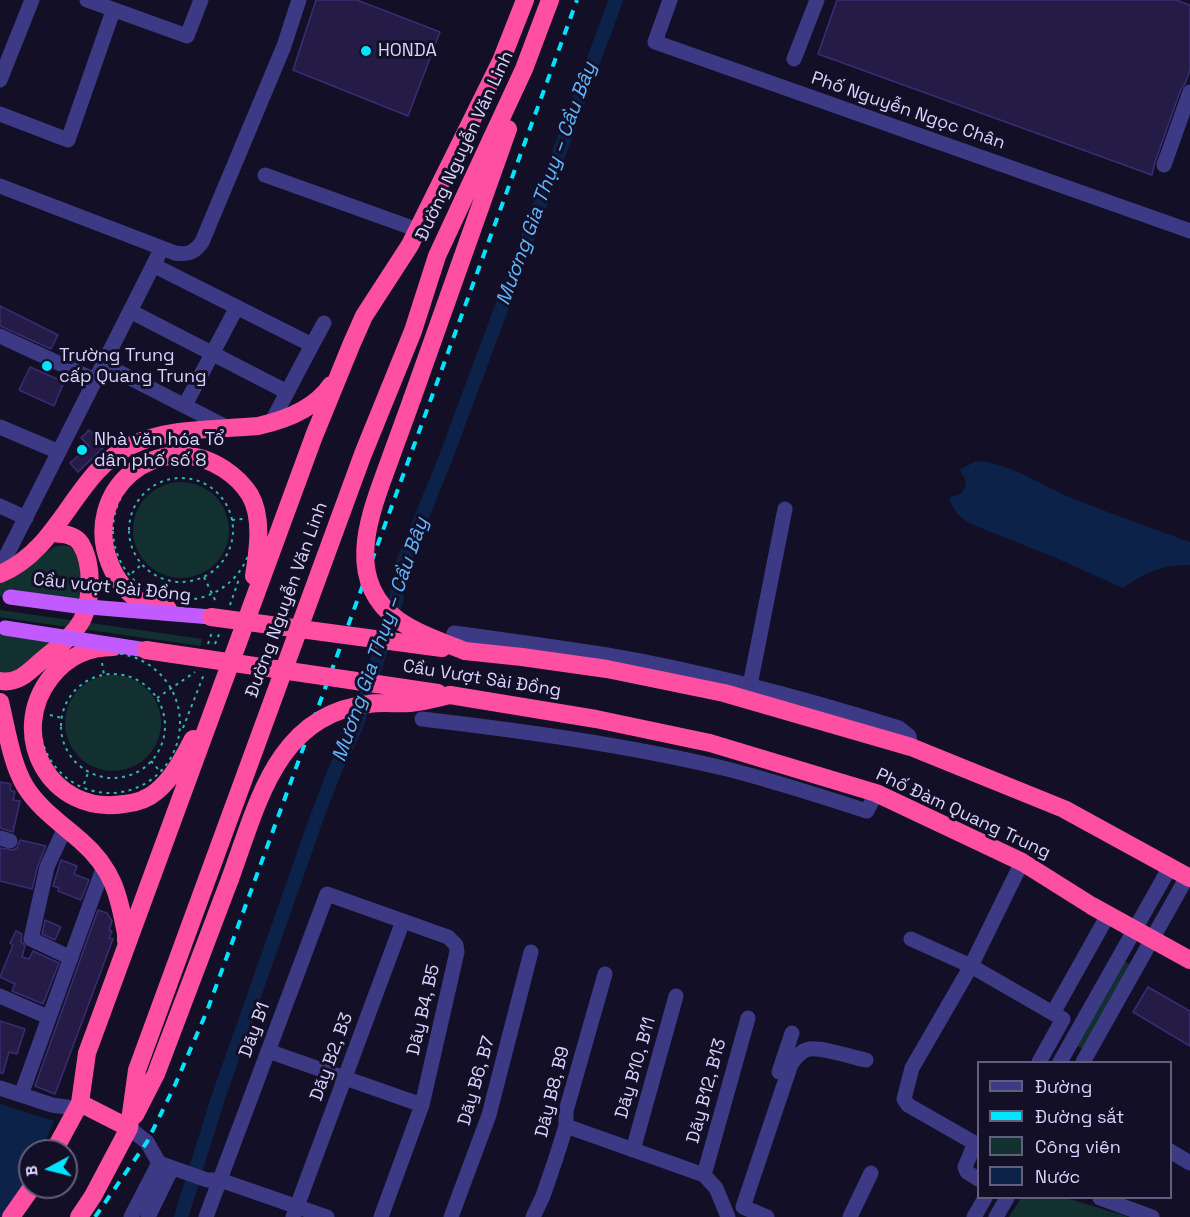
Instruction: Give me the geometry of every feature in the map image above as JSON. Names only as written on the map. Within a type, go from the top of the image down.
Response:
[{"type":"highway","name":"Đường Nguyễn Văn Linh","points":[[60,1139],[80,1103],[87,1053],[314,436],[364,316],[418,230],[501,61],[525,0]]},
{"type":"highway","name":"Đường Nguyễn Văn Linh","points":[[79,1217],[93,1196],[129,1128],[137,1070],[363,454],[413,331],[437,256],[524,69],[550,0]]},
{"type":"highway","points":[[465,651],[398,620],[379,602],[368,578],[364,548],[369,517],[515,110],[524,69]]},
{"type":"highway","points":[[0,573],[16,566],[29,556],[52,533],[107,461],[132,445],[166,434],[230,429],[271,423],[289,417],[311,405],[330,388],[352,343]]},
{"type":"highway","name":"Cầu Vượt Sài Đồng","points":[[248,615],[258,550],[258,524],[250,495],[231,474],[210,460],[184,454],[160,456],[139,467],[121,483],[107,507],[102,533],[106,554],[114,575],[127,591],[146,604],[211,617],[608,669],[724,693],[823,720]]},
{"type":"highway","points":[[0,681],[16,680],[28,673],[68,639],[81,621],[89,602],[90,585],[81,543],[68,534],[52,533]]},
{"type":"highway","name":"Cầu Vượt Sài Đồng","points":[[229,671],[186,753],[165,774],[157,792],[136,802],[113,806],[91,804],[71,797],[44,769],[35,748],[33,725],[38,702],[47,682],[58,668],[74,657],[90,649],[112,647],[146,650],[450,695],[596,719],[710,743],[807,771]]},
{"type":"highway","points":[[80,1103],[129,1128],[156,1074],[263,789],[282,754],[306,727],[333,712],[368,704],[412,703],[450,695]]},
{"type":"highway","points":[[0,702],[14,758],[25,786],[42,808],[83,842],[104,866],[115,884],[126,934],[124,953]]},
{"type":"highway","name":"Phố Đàm Quang Trung","points":[[823,720],[911,747],[1064,808],[1189,878]]},
{"type":"highway","name":"Phố Đàm Quang Trung","points":[[807,771],[876,793],[1022,862],[1108,915],[1190,960]]},
{"type":"highway","points":[[11,1217],[24,1199]]},
{"type":"main road","name":"Cầu vượt Sài Đồng","points":[[10,597],[77,606],[211,617]]},
{"type":"main road","points":[[5,628],[146,650]]},
{"type":"street","points":[[0,80],[32,0]]},
{"type":"street","points":[[87,0],[187,36],[201,0]]},
{"type":"street","points":[[0,186],[175,253],[190,254],[196,251],[202,242],[284,46],[299,0]]},
{"type":"street","name":"Phố Nguyễn Ngọc Chân","points":[[670,0],[655,42],[1190,231]]},
{"type":"street","points":[[794,59],[817,0]]},
{"type":"street","points":[[0,114],[68,140],[113,11]]},
{"type":"street","points":[[1164,165],[1190,92]]},
{"type":"street","points":[[266,175],[418,230]]},
{"type":"street","points":[[0,568],[162,248]]},
{"type":"street","points":[[153,265],[312,345]]},
{"type":"street","points":[[185,405],[237,308]]},
{"type":"street","points":[[130,311],[287,392]]},
{"type":"street","points":[[271,423],[324,323]]},
{"type":"street","points":[[0,336],[95,380]]},
{"type":"street","points":[[103,364],[230,429]]},
{"type":"street","points":[[0,426],[59,452]]},
{"type":"street","points":[[0,506],[26,518]]},
{"type":"street","points":[[750,685],[784,509]]},
{"type":"street","points":[[454,633],[608,656],[750,685],[899,728],[909,736],[911,747]]},
{"type":"street","points":[[422,719],[522,731],[654,753],[782,784],[867,811],[876,793]]},
{"type":"street","points":[[65,828],[48,867],[31,939],[71,958]]},
{"type":"street","points":[[977,1178],[970,1175],[965,1167],[977,1144],[908,1105],[904,1099],[912,1068],[971,966],[1022,862]]},
{"type":"street","points":[[21,1095],[104,866]]},
{"type":"street","points":[[1067,1060],[1170,867]]},
{"type":"street","points":[[1084,1061],[1189,878]]},
{"type":"street","name":"Dãy B4, B5","points":[[327,894],[448,937],[456,945],[457,952],[422,1104],[381,1217]]},
{"type":"street","name":"Dãy B1","points":[[206,1217],[214,1180],[268,1051],[327,894]]},
{"type":"street","points":[[1053,1013],[1108,915]]},
{"type":"street","name":"Dãy B2, B3","points":[[295,1212],[403,921]]},
{"type":"street","points":[[911,939],[971,966],[1062,1019],[1040,1061]]},
{"type":"street","name":"Dãy B6, B7","points":[[451,1217],[491,1108],[531,952]]},
{"type":"street","name":"Dãy B8, B9","points":[[534,1217],[566,1126],[566,1112],[605,974]]},
{"type":"street","points":[[0,996],[48,1017]]},
{"type":"street","name":"Dãy B10, B11","points":[[633,1150],[676,996]]},
{"type":"street","name":"Dãy B12, B13","points":[[704,1175],[748,1018]]},
{"type":"street","points":[[732,1206],[792,1033]]},
{"type":"street","points":[[732,1206],[791,1064],[797,1055],[807,1049],[818,1049],[866,1060]]},
{"type":"street","points":[[268,1051],[422,1104]]},
{"type":"street","points":[[0,1088],[62,1107],[74,1108],[80,1103]]},
{"type":"street","points":[[566,1126],[704,1175],[711,1180],[732,1206],[767,1217]]},
{"type":"street","points":[[129,1128],[147,1142],[170,1167],[214,1180],[295,1212],[327,1217]]},
{"type":"street","points":[[1172,1152],[1190,1163]]},
{"type":"street","points":[[131,1217],[170,1167]]},
{"type":"street","points":[[148,1217],[170,1167]]},
{"type":"street","points":[[850,1217],[871,1173]]},
{"type":"street","points":[[974,1217],[983,1199]]},
{"type":"street","points":[[996,1217],[1006,1199]]},
{"type":"street","points":[[1105,1199],[1152,1217]]},
{"type":"path","points":[[178,460],[201,462],[222,472],[230,479],[244,497],[252,518],[252,542],[244,565],[231,581],[201,598],[175,600],[150,592],[130,576],[117,552],[114,532],[116,512],[127,489],[139,476],[154,466],[178,460]]},
{"type":"path","points":[[178,478],[196,480],[213,489],[225,502],[232,520],[230,549],[219,565],[204,577],[185,582],[166,580],[149,571],[142,564],[132,547],[131,517],[139,500],[152,487],[160,482],[178,478]]},
{"type":"path","points":[[130,576],[142,564]]},
{"type":"path","points":[[204,577],[213,593]]},
{"type":"path","points":[[105,653],[117,653],[149,664],[165,680],[179,711],[176,746],[165,774],[128,791],[102,792],[82,787],[66,777],[50,757],[41,731],[41,713],[48,692],[62,672],[82,659],[105,653]]},
{"type":"path","points":[[119,674],[136,680],[151,691],[164,716],[164,735],[157,753],[144,768],[126,776],[107,778],[88,772],[68,752],[61,733],[62,718],[70,696],[76,688],[100,675],[119,674]]},
{"type":"path","points":[[41,713],[62,718]]},
{"type":"path","points":[[151,761],[165,774]]},
{"type":"path","points":[[82,787],[88,772]]},
{"type":"green space","points":[[181,482],[199,486],[215,496],[225,512],[229,530],[225,548],[215,564],[199,574],[181,578],[163,574],[147,564],[137,548],[133,530],[137,512],[147,496],[163,486]]},
{"type":"green space","points":[[63,545],[79,552],[88,609],[0,596],[0,581],[21,572],[54,547]]},
{"type":"green space","points":[[0,610],[202,639],[201,646],[5,618],[0,617]]},
{"type":"green space","points":[[0,631],[62,640],[21,675],[0,673]]},
{"type":"green space","points":[[113,675],[131,679],[147,689],[157,705],[161,723],[157,741],[147,757],[131,767],[113,771],[95,767],[79,757],[69,741],[65,723],[69,705],[79,689],[95,679]]},
{"type":"green space","points":[[1124,961],[1131,965],[1083,1049],[1077,1046]]},
{"type":"green space","points":[[1020,1199],[1069,1199],[1129,1217],[1009,1217]]},
{"type":"water","points":[[976,461],[1011,469],[1067,496],[1190,542],[1190,565],[1155,570],[1123,588],[971,524],[957,513],[949,497],[963,492],[965,488],[965,479],[959,470]]},
{"type":"water","points":[[0,1104],[54,1121],[46,1139],[18,1139],[18,1193],[0,1217]]},
{"type":"building","name":"HONDA","points":[[316,0],[357,0],[440,32],[408,116],[293,70]]},
{"type":"building","points":[[837,0],[1176,0],[1190,5],[1190,70],[1181,89],[1152,175],[818,54]]},
{"type":"building","points":[[0,306],[58,335],[51,349],[0,326]]},
{"type":"building","points":[[30,367],[64,382],[54,406],[19,390]]},
{"type":"building","points":[[89,430],[105,446],[78,472],[70,463],[89,446],[81,438]]},
{"type":"building","points":[[0,782],[11,784],[10,790],[15,792],[13,800],[20,801],[13,832],[0,828]]},
{"type":"building","points":[[20,840],[46,846],[32,889],[0,881],[0,848],[13,850],[17,848]]},
{"type":"building","points":[[61,860],[77,866],[74,874],[89,880],[81,900],[58,891],[59,888],[53,886]]},
{"type":"building","points":[[98,910],[107,913],[112,921],[109,938],[113,939],[55,1094],[35,1086]]},
{"type":"building","points":[[45,920],[61,927],[55,940],[42,934]]},
{"type":"building","points":[[16,931],[22,934],[21,941],[25,946],[22,957],[29,959],[33,951],[59,963],[43,1004],[12,991],[15,984],[0,977]]},
{"type":"building","points":[[1148,987],[1190,1011],[1190,1046],[1133,1012]]},
{"type":"building","points":[[0,1021],[25,1029],[17,1054],[9,1052],[3,1073],[0,1073]]},
{"type":"waterway","name":"Mương Gia Thụy – Cầu Bây","points":[[181,1217],[218,1098],[317,817],[335,770],[356,727],[396,601],[402,565],[446,457],[616,0]]},
{"type":"railway","points":[[95,1217],[147,1142],[207,1011],[577,0]]},
{"type":"place","name":"HONDA","points":[[366,51]]},
{"type":"place","name":"Trường Trung cấp Quang Trung","points":[[47,366]]},
{"type":"place","name":"Nhà văn hóa Tổ dân phố số 8","points":[[82,450]]}]
